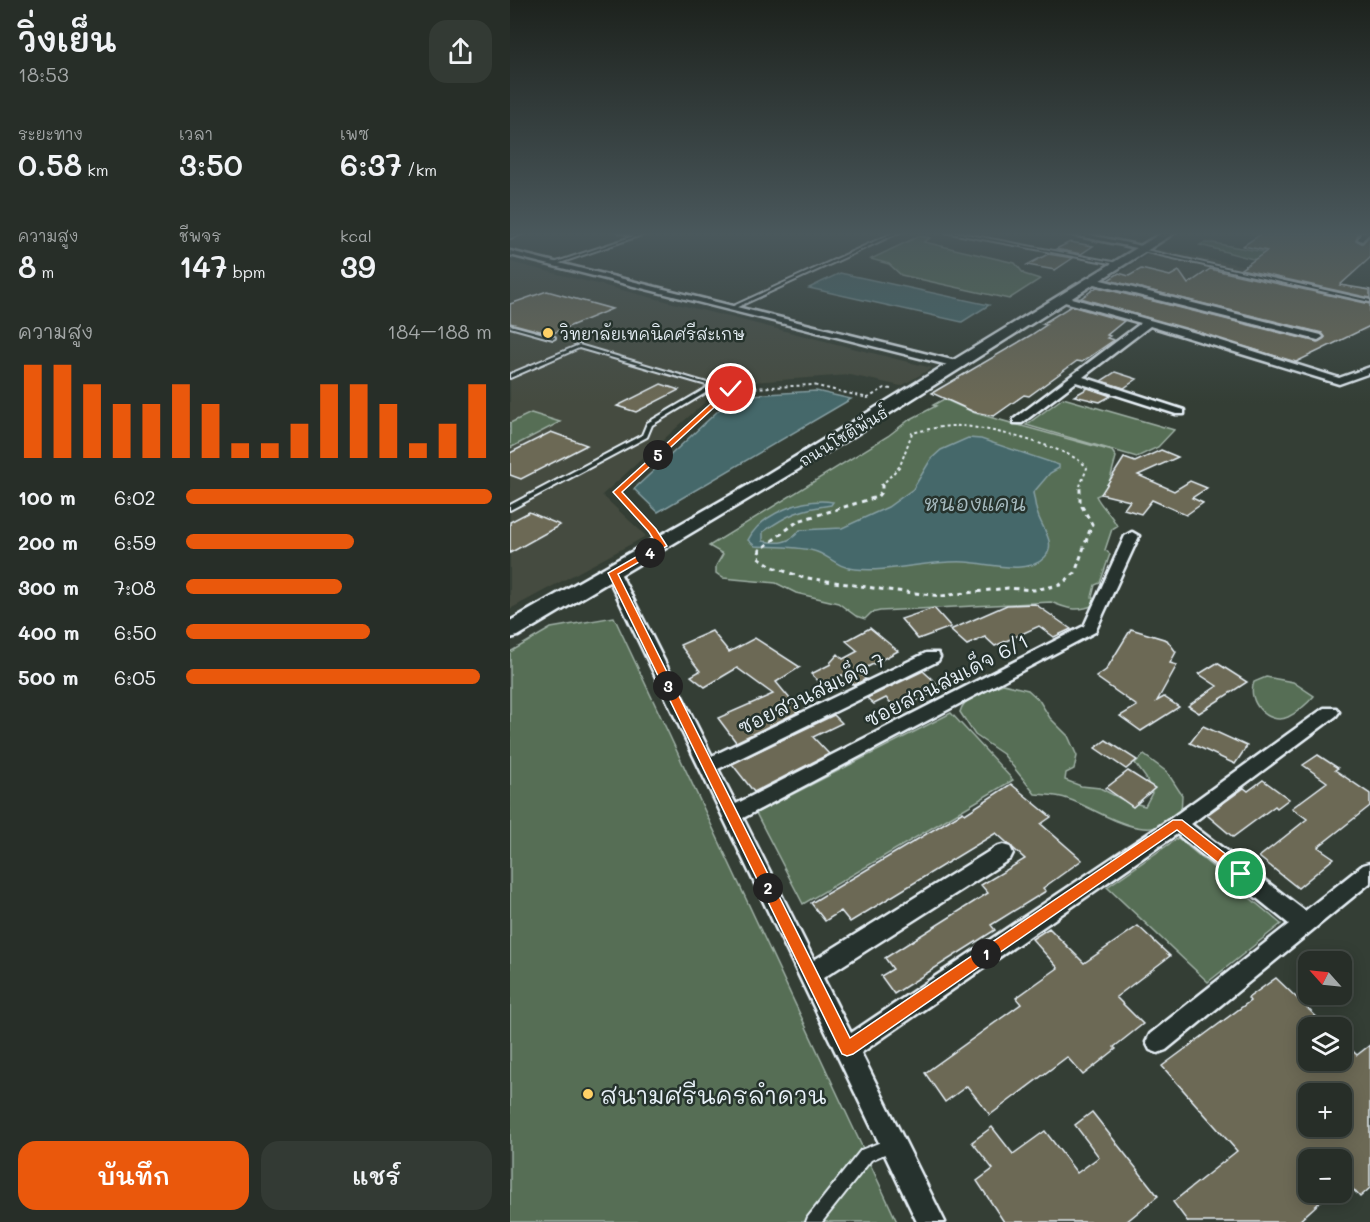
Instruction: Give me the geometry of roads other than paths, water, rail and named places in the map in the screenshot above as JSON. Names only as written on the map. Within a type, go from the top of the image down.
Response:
[{"type":"street","points":[[654,289],[960,365]]},
{"type":"street","name":"ถนนโชติพันธ์","points":[[517,625],[662,546],[1081,289]]},
{"type":"street","points":[[1126,289],[1318,337]]},
{"type":"street","points":[[1064,299],[1339,381],[1370,370]]},
{"type":"street","points":[[1018,422],[1148,323]]},
{"type":"street","points":[[1075,378],[1180,412]]},
{"type":"street","name":"ซอยสวนสมเด็จ 6/1","points":[[732,815],[1090,629],[1132,536]]},
{"type":"street","points":[[613,573],[931,1222]]},
{"type":"street","name":"ซอยสวนสมเด็จ 7","points":[[708,766],[932,657]]},
{"type":"street","points":[[847,1049],[1178,824],[1330,712]]},
{"type":"street","points":[[1178,824],[1305,924]]},
{"type":"street","points":[[811,974],[1003,853]]},
{"type":"street","points":[[1158,1042],[1370,871]]},
{"type":"lane","points":[[731,308],[773,289]]},
{"type":"lane","points":[[1318,289],[1370,301]]},
{"type":"lane","points":[[510,326],[553,338]]},
{"type":"lane","points":[[510,376],[579,346],[714,386],[649,424],[645,436],[510,508]]},
{"type":"lane","points":[[813,1222],[866,1155],[893,1143]]},
{"type":"water","points":[[814,289],[915,289],[989,305],[962,322]]},
{"type":"water","points":[[816,391],[851,399],[658,512],[634,489],[734,396]]},
{"type":"water","name":"หนองแคน","points":[[968,438],[981,439],[1059,465],[1059,468],[1050,473],[1033,493],[1037,512],[1048,536],[1050,547],[1045,557],[1038,563],[1007,567],[951,562],[868,570],[855,569],[838,564],[807,549],[755,546],[748,540],[763,522],[797,505],[822,501],[833,502],[831,505],[795,513],[780,521],[763,532],[763,541],[784,542],[800,530],[842,528],[888,507],[913,489],[931,459],[941,450]]},
{"type":"place","name":"วิทยาลัยเทคนิคศรีสะเกษ","points":[[548,333]]},
{"type":"place","name":"สนามศรีนครลำดวน","points":[[588,1094]]}]
